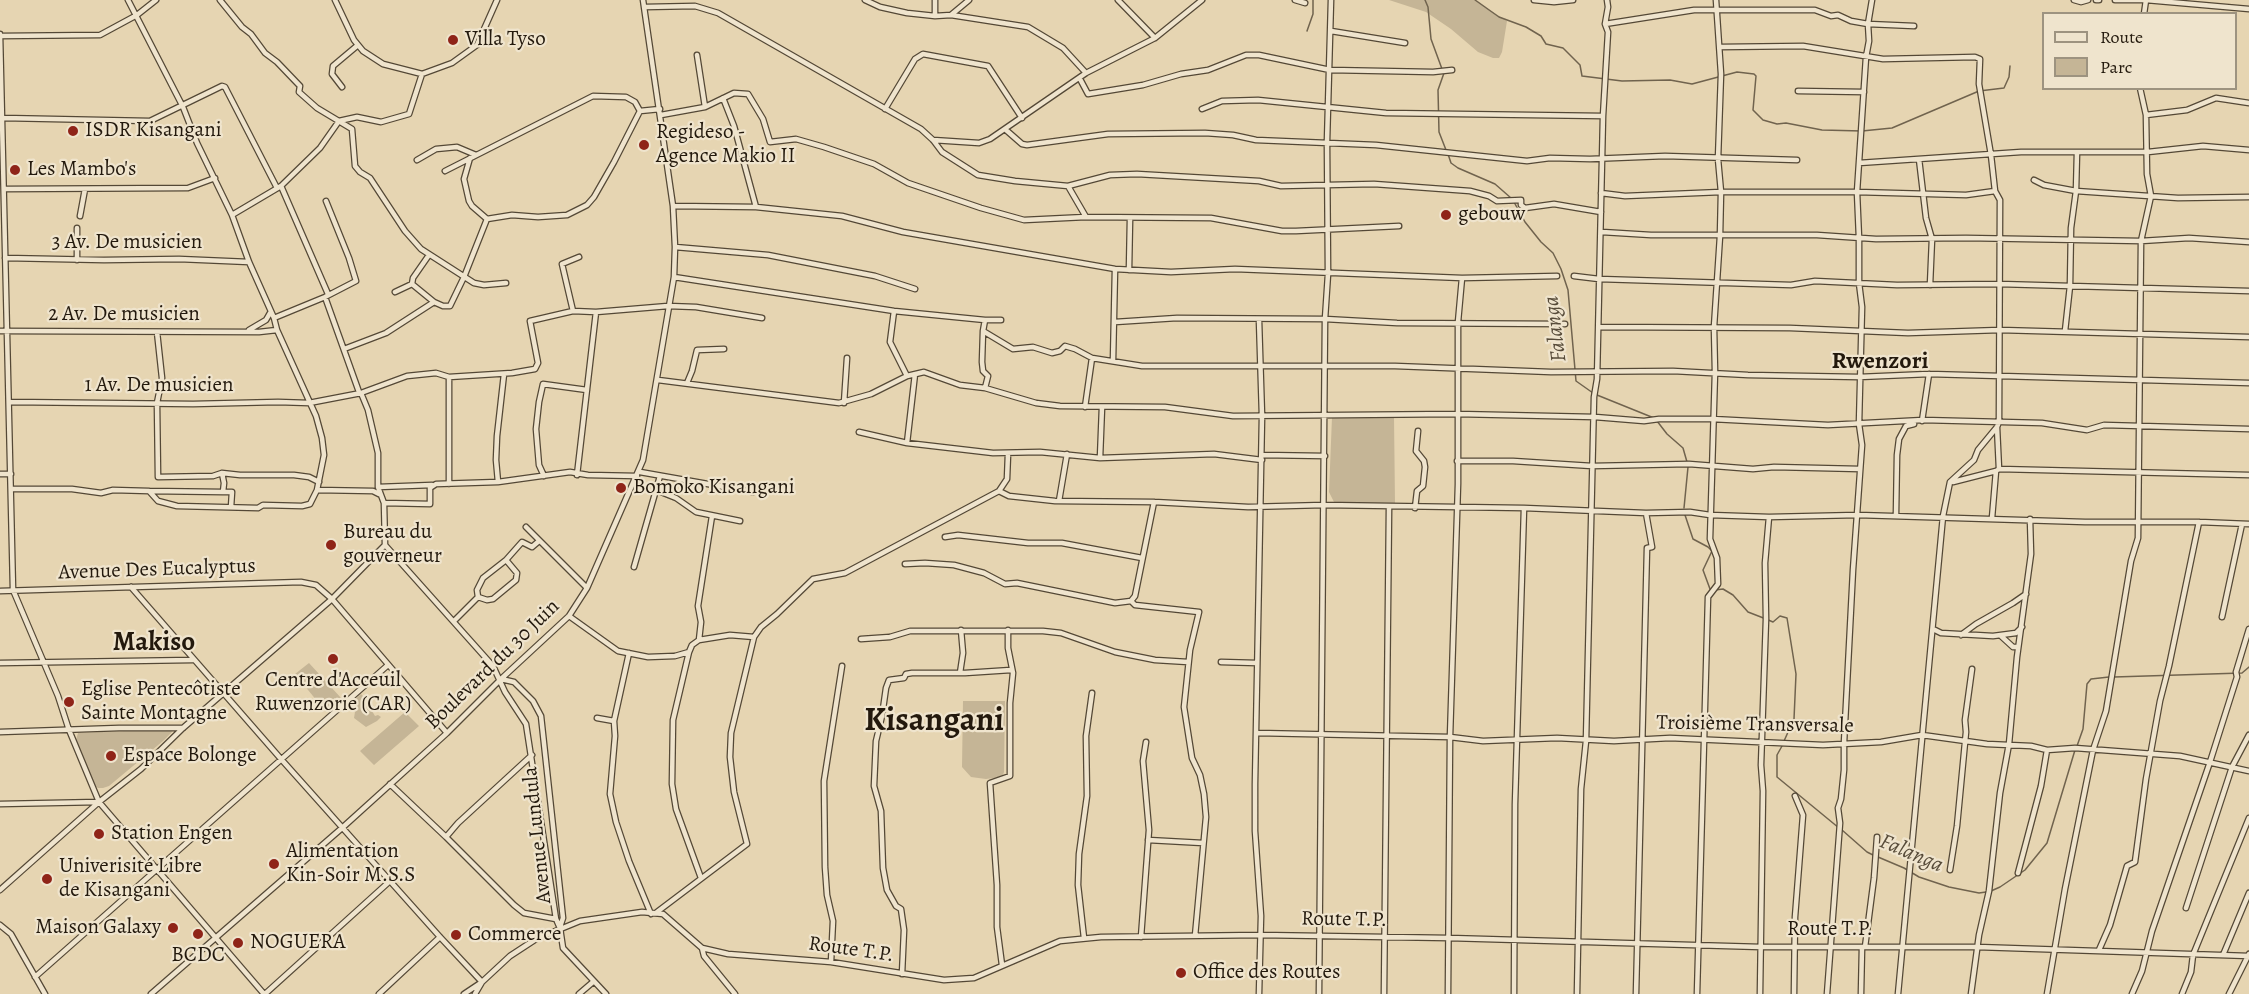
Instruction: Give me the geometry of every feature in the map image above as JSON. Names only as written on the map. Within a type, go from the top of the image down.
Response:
[{"type":"street","points":[[128,0],[183,107],[197,143],[232,215],[277,330],[316,416],[324,456],[317,490],[310,504],[302,506],[263,505],[258,508],[177,506],[158,501],[149,491]]},
{"type":"street","points":[[156,0],[137,15],[96,35],[0,35],[13,590],[99,802],[265,994],[390,881]]},
{"type":"street","points":[[220,0],[265,53],[300,86],[299,92],[317,108],[347,125],[354,134],[355,166],[370,178],[411,240],[429,255],[464,277],[484,285],[506,283]]},
{"type":"street","points":[[335,0],[358,45],[383,64],[422,74],[452,63],[477,45],[497,0]]},
{"type":"street","name":"Boulevard du 30 Juin","points":[[151,994],[342,828],[447,733],[569,616],[587,588],[638,474],[646,448],[674,277],[673,206],[643,0]]},
{"type":"street","points":[[865,0],[893,10],[935,16],[951,15],[1028,27],[1063,48],[1086,73]]},
{"type":"street","points":[[935,0],[935,16]]},
{"type":"street","points":[[951,15],[969,0]]},
{"type":"street","points":[[1118,0],[1155,38]]},
{"type":"street","points":[[933,140],[979,143],[990,139],[1086,73],[1155,38],[1202,0]]},
{"type":"street","points":[[1295,0],[1305,3]]},
{"type":"street","points":[[1319,994],[1325,319],[1328,274],[1327,142],[1331,0]]},
{"type":"street","points":[[1534,0],[1554,2],[1573,0]]},
{"type":"street","points":[[1577,994],[1576,941],[1581,789],[1586,741],[1594,397],[1598,371],[1603,116],[1608,32],[1605,24],[1607,0]]},
{"type":"street","points":[[1697,994],[1708,597],[1718,584],[1718,558],[1710,539],[1715,372],[1714,327],[1721,192],[1718,159],[1721,77],[1716,0]]},
{"type":"street","points":[[1827,994],[1840,823],[1838,808],[1844,770],[1862,445],[1859,424],[1859,377],[1862,307],[1859,283],[1857,192],[1860,131],[1869,41],[1868,24],[1872,0]]},
{"type":"street","points":[[2074,0],[2081,2],[2088,0]]},
{"type":"street","points":[[2115,0],[2146,0],[2249,9]]},
{"type":"street","points":[[645,7],[695,6],[718,13],[921,129],[942,152],[978,176],[1068,186],[1110,175],[1137,174],[1259,181],[1281,186],[1374,184],[1470,191],[1490,196],[1497,201],[1521,200],[1521,205],[1525,208],[1554,204],[1601,212]]},
{"type":"street","points":[[1605,24],[1675,12],[1815,10],[1868,24],[1914,26]]},
{"type":"street","points":[[1331,31],[1405,43]]},
{"type":"street","points":[[342,87],[332,74],[333,66],[358,45]]},
{"type":"street","points":[[1720,47],[1803,46],[1866,57],[1920,60],[1977,57],[1980,60],[1979,87],[1995,191],[2000,200],[1997,470],[1992,518]]},
{"type":"street","points":[[885,109],[915,59],[923,54],[987,66],[1022,118]]},
{"type":"street","points":[[697,55],[705,107]]},
{"type":"street","points":[[1080,79],[1088,94],[1143,85],[1181,74],[1208,70],[1246,56],[1259,55],[1330,70],[1452,70]]},
{"type":"street","points":[[232,215],[279,187],[320,148],[339,121],[357,117],[381,122],[409,114],[422,74]]},
{"type":"street","points":[[0,890],[99,802],[141,769],[183,728],[332,599],[385,545],[384,502],[378,487],[376,444],[360,393],[326,296],[279,187],[225,87],[219,87],[156,119],[140,122],[3,118]]},
{"type":"street","points":[[2047,994],[2093,750],[2106,711],[2131,561],[2138,538],[2140,241],[2151,196],[2146,115],[2140,90]]},
{"type":"street","points":[[1798,91],[1864,92]]},
{"type":"street","points":[[661,115],[705,107],[734,93],[748,94],[763,119],[770,142],[796,139],[846,153],[874,164],[908,183],[1024,220],[1086,217],[1211,218],[1282,231],[1399,226]]},
{"type":"street","points":[[445,171],[593,96],[626,97],[635,102],[640,111]]},
{"type":"street","points":[[723,98],[756,207]]},
{"type":"street","points":[[2146,115],[2187,110],[2216,98],[2249,103]]},
{"type":"street","points":[[1202,109],[1222,102],[1249,100],[1386,113],[1603,116]]},
{"type":"street","points":[[640,111],[660,109]]},
{"type":"street","points":[[470,158],[464,179],[469,201],[487,219],[506,216],[567,215],[587,205],[594,198],[640,111]]},
{"type":"street","points":[[1006,130],[1022,144],[1027,145],[1108,134],[1168,133],[1233,135],[1256,140],[1287,142],[1376,145],[1527,161],[1550,158],[1602,159],[1665,156],[1797,160]]},
{"type":"street","points":[[1859,163],[2021,152],[2148,152],[2203,146],[2249,150]]},
{"type":"street","points":[[417,160],[436,149],[459,147],[476,155]]},
{"type":"street","points":[[2065,331],[2070,286],[2077,152]]},
{"type":"street","points":[[1919,159],[1926,218],[1932,239],[1930,285]]},
{"type":"street","points":[[4,189],[188,188],[214,178]]},
{"type":"street","points":[[2034,180],[2044,185],[2076,191],[2151,196],[2249,197]]},
{"type":"street","points":[[1068,186],[1086,217]]},
{"type":"street","points":[[80,216],[85,189]]},
{"type":"street","points":[[1601,194],[1625,196],[1721,192],[1857,192],[1966,195],[1995,191]]},
{"type":"street","points":[[249,330],[272,315],[326,296],[357,279],[326,201]]},
{"type":"street","points":[[673,206],[756,207],[842,216],[903,232],[1115,269],[1171,272],[1235,269],[1462,278],[1557,276]]},
{"type":"street","points":[[412,284],[434,302],[450,306],[487,219]]},
{"type":"street","points":[[1129,270],[1130,219]]},
{"type":"street","points":[[77,260],[78,228]]},
{"type":"street","points":[[1602,232],[1932,239],[2140,241],[2189,238],[2249,242]]},
{"type":"street","points":[[675,247],[768,255],[875,276],[915,289]]},
{"type":"street","points":[[412,284],[413,278],[429,255]]},
{"type":"street","points":[[579,257],[564,261],[562,264],[573,311],[596,312],[668,306],[696,307],[762,318]]},
{"type":"street","name":"3 Av. De musicien","points":[[5,258],[179,259],[249,262]]},
{"type":"street","points":[[1113,361],[1115,269]]},
{"type":"street","points":[[1574,276],[1599,279],[1791,285],[1815,281],[2249,291]]},
{"type":"street","points":[[674,277],[894,310],[1001,320]]},
{"type":"street","points":[[1448,994],[1450,737],[1457,508],[1456,414],[1459,369],[1458,322],[1462,278]]},
{"type":"street","points":[[395,292],[412,284]]},
{"type":"street","points":[[344,350],[386,333],[434,302]]},
{"type":"street","points":[[894,310],[890,342],[907,376]]},
{"type":"street","name":"1 Av. De musicien","points":[[10,402],[309,403],[360,393],[407,376],[436,374],[448,377],[504,374],[535,369],[538,366],[530,321],[573,311]]},
{"type":"street","points":[[577,475],[596,312]]},
{"type":"street","points":[[1115,322],[1177,318],[1565,324]]},
{"type":"street","points":[[985,320],[982,362],[983,371],[988,376],[985,388]]},
{"type":"street","points":[[1259,320],[1259,367],[1263,416],[1255,831],[1261,916],[1259,994]]},
{"type":"street","points":[[1599,327],[1860,329],[1908,333],[2000,330],[2249,337]]},
{"type":"street","name":"2 Av. De musicien","points":[[0,331],[277,330]]},
{"type":"street","points":[[983,331],[1013,349],[1033,347],[1052,353],[1060,351],[1065,346],[1092,358],[1142,366],[1395,366],[1859,377],[1929,374],[2249,383]]},
{"type":"street","points":[[157,332],[162,378],[157,403],[158,477],[213,476],[222,473],[301,475],[314,478],[319,482]]},
{"type":"street","points":[[687,383],[697,350],[724,349]]},
{"type":"street","points":[[844,403],[847,358]]},
{"type":"street","points":[[1085,407],[1092,358]]},
{"type":"street","points":[[658,380],[844,403],[871,394],[907,376],[924,372],[960,385],[985,388],[1036,403],[1085,407],[1165,407],[1217,415],[1456,414],[1595,417],[1644,421],[1712,419],[1828,425],[1923,420],[1998,425],[2042,423],[2087,430],[2104,425],[2249,429]]},
{"type":"street","points":[[498,482],[497,436],[504,374]]},
{"type":"street","points":[[907,443],[915,374]]},
{"type":"street","points":[[1923,420],[1929,374]]},
{"type":"street","points":[[448,377],[449,484]]},
{"type":"street","points":[[543,476],[539,465],[537,429],[538,402],[543,384],[587,390]]},
{"type":"street","points":[[1100,458],[1102,407]]},
{"type":"street","points":[[1896,515],[1899,439],[1906,426],[1923,420]]},
{"type":"street","points":[[1898,994],[1943,516],[1950,482],[1974,460],[1978,450],[1998,425]]},
{"type":"street","points":[[1415,508],[1417,491],[1423,486],[1425,467],[1424,461],[1416,451],[1418,431]]},
{"type":"street","points":[[859,432],[907,443],[1008,454],[1067,454],[1100,458],[1214,454],[1262,458],[1325,456]]},
{"type":"street","points":[[654,913],[747,844],[734,792],[730,757],[731,733],[754,637],[761,627],[813,579],[819,576],[845,573],[999,491],[1007,479],[1008,454]]},
{"type":"street","points":[[1059,501],[1067,454]]},
{"type":"street","points":[[1457,461],[1513,461],[1592,466],[1686,464],[1753,469],[1774,467],[1860,469]]},
{"type":"street","points":[[1950,482],[1997,470],[2249,475]]},
{"type":"street","points":[[378,487],[498,482],[570,472],[577,475],[660,476],[753,492]]},
{"type":"street","points":[[222,473],[223,492]]},
{"type":"street","points":[[0,474],[11,474]]},
{"type":"street","points":[[634,567],[660,476]]},
{"type":"street","points":[[384,502],[430,504],[432,486]]},
{"type":"street","points":[[11,489],[72,489],[101,493],[113,490],[232,492],[231,507]]},
{"type":"street","points":[[317,490],[373,491],[380,494]]},
{"type":"street","points":[[656,490],[676,498],[696,512],[740,520]]},
{"type":"street","points":[[999,491],[1010,496],[1059,501],[1154,502],[1261,507],[1324,505],[1524,508],[1646,513],[1682,511],[1769,518],[1858,514],[2138,523],[2249,524]]},
{"type":"street","points":[[905,564],[954,565],[984,573],[1005,584],[1017,583],[1115,603],[1131,601],[1135,596],[1154,502]]},
{"type":"street","points":[[1384,994],[1389,507]]},
{"type":"street","points":[[1514,994],[1515,804],[1524,508]]},
{"type":"street","points":[[1636,994],[1647,548],[1652,547],[1646,513]]},
{"type":"street","points":[[699,640],[701,622],[698,606],[712,516]]},
{"type":"street","points":[[1760,994],[1765,563],[1769,518]]},
{"type":"street","points":[[1971,994],[1977,947],[1989,891],[2000,793],[2009,744],[2018,647],[2023,626],[2031,554],[2030,519]]},
{"type":"street","points":[[2099,950],[2110,925],[2127,866],[2135,862],[2150,753],[2199,522]]},
{"type":"street","points":[[2222,617],[2242,524]]},
{"type":"street","points":[[526,527],[587,588]]},
{"type":"street","points":[[945,537],[958,535],[1034,544],[1062,543],[1142,558]]},
{"type":"street","points":[[478,597],[477,590],[483,578],[506,560],[522,542],[532,547],[539,541]]},
{"type":"street","name":"Avenue Lundula","points":[[385,545],[493,666],[501,679],[505,692],[526,724],[556,918],[560,928]]},
{"type":"street","points":[[478,597],[493,599],[516,580],[518,573],[506,560]]},
{"type":"street","name":"Avenue Des Eucalyptus","points":[[0,591],[302,582],[316,585],[332,599]]},
{"type":"street","points":[[131,587],[342,828],[482,982]]},
{"type":"street","points":[[1961,635],[2026,594]]},
{"type":"street","points":[[454,621],[478,597]]},
{"type":"street","points":[[332,599],[447,733]]},
{"type":"street","points":[[1131,601],[1135,605],[1199,612],[1185,688],[1185,719],[1192,758],[1200,775],[1206,817],[1195,936]]},
{"type":"street","points":[[569,616],[618,651],[660,657],[689,652]]},
{"type":"street","points":[[1933,629],[1941,633],[2001,636],[2016,633],[2023,626]]},
{"type":"street","points":[[2132,994],[2210,762],[2249,629]]},
{"type":"street","points":[[960,673],[963,652],[961,630]]},
{"type":"street","points":[[861,639],[890,637],[910,631],[1008,630],[1061,633],[1115,651],[1155,660],[1188,662]]},
{"type":"street","points":[[1002,965],[996,927],[997,885],[990,783],[1010,776],[1012,673],[1008,630]]},
{"type":"street","points":[[700,878],[676,809],[672,784],[673,720],[692,645],[699,640],[730,635],[754,637]]},
{"type":"street","points":[[2001,636],[2013,646],[2018,647]]},
{"type":"street","points":[[629,654],[614,721],[610,794],[612,808],[629,861],[654,913]]},
{"type":"street","points":[[0,663],[193,660]]},
{"type":"street","points":[[1221,662],[1257,663]]},
{"type":"street","points":[[35,977],[388,664]]},
{"type":"street","points":[[831,962],[833,921],[827,895],[825,867],[824,781],[842,666]]},
{"type":"street","points":[[1950,870],[1957,826],[1965,720],[1972,669]]},
{"type":"street","points":[[902,974],[904,930],[901,909],[896,906],[887,890],[883,868],[881,811],[874,780],[876,741],[886,688],[889,680],[904,678],[906,674],[1011,670]]},
{"type":"street","name":"Avenue Lundula","points":[[501,679],[514,682],[532,701],[541,716],[563,918],[560,928]]},
{"type":"street","points":[[1084,938],[1078,885],[1079,854],[1087,796],[1086,736],[1092,693]]},
{"type":"street","points":[[597,717],[614,721]]},
{"type":"street","points":[[0,732],[183,728]]},
{"type":"street","name":"Troisième Transversale","points":[[1257,733],[1450,737],[1483,741],[1518,738],[1586,741],[1670,738],[1823,745],[1881,742],[1922,735],[1987,744],[2031,746],[2047,750],[2075,748],[2150,753],[2210,762],[2249,771]]},
{"type":"street","points":[[2186,908],[2232,767],[2249,735]]},
{"type":"street","points":[[1141,937],[1149,830],[1143,762],[1146,742]]},
{"type":"street","points":[[2018,873],[2047,750]]},
{"type":"street","points":[[446,837],[532,754]]},
{"type":"street","points":[[390,784],[488,881],[524,913],[556,918]]},
{"type":"street","points":[[1794,994],[1795,917],[1803,815],[1796,796]]},
{"type":"street","points":[[0,804],[99,802]]},
{"type":"street","points":[[2182,994],[2191,972],[2193,955],[2249,818]]},
{"type":"street","points":[[1861,994],[1863,947],[1875,878],[1877,837]]},
{"type":"street","points":[[1148,840],[1203,843]]},
{"type":"street","points":[[2223,955],[2249,893]]},
{"type":"street","points":[[464,994],[536,939],[580,921],[642,912],[654,913],[670,919],[702,948],[704,956],[735,994]]},
{"type":"street","points":[[0,925],[11,934],[45,994]]},
{"type":"street","points":[[560,928],[563,948],[592,982],[606,994]]},
{"type":"street","name":"Route T.P.","points":[[702,948],[728,954],[831,962],[944,980],[974,978],[1052,943],[1084,938],[1260,935],[1761,947],[1831,945],[1977,947],[2249,955]]},
{"type":"street","points":[[379,994],[440,937]]},
{"type":"street","points":[[2229,994],[2249,955]]},
{"type":"street","points":[[475,994],[482,982]]},
{"type":"street","points":[[579,994],[592,982]]},
{"type":"green space","points":[[1389,0],[1474,0],[1507,21],[1502,52],[1499,58],[1493,58],[1478,52],[1426,12]]},
{"type":"green space","points":[[1332,417],[1394,417],[1395,504],[1334,502],[1329,492]]},
{"type":"green space","points":[[309,663],[342,699],[326,712],[295,674]]},
{"type":"green space","points":[[361,694],[375,709],[372,711],[375,716],[381,717],[366,727],[354,718],[355,712],[350,709],[350,704]]},
{"type":"green space","points":[[963,701],[1005,701],[1004,772],[1002,777],[986,779],[971,777],[962,767]]},
{"type":"green space","points":[[405,712],[419,726],[374,765],[360,751]]},
{"type":"green space","points":[[170,729],[172,732],[163,741],[109,786],[103,788],[95,786],[76,740],[78,733]]},
{"type":"waterway","points":[[1307,31],[1313,14],[1313,0]]},
{"type":"waterway","name":"Falanga","points":[[1425,0],[1428,7],[1431,39],[1442,69]]},
{"type":"waterway","points":[[1475,0],[1499,17],[1526,27],[1541,36],[1546,44],[1563,48],[1580,65],[1582,76],[1622,81],[1670,80],[1692,84],[1737,72],[1754,74],[1756,76],[1753,110],[1763,120],[1822,130],[1862,131],[1892,128],[1979,91],[2004,88],[2009,77],[2010,66]]},
{"type":"waterway","name":"Falanga","points":[[1444,73],[1438,90],[1439,132],[1446,150]]},
{"type":"waterway","name":"Falanga","points":[[1448,154],[1451,163],[1458,168],[1495,184],[1511,198]]},
{"type":"waterway","name":"Falanga","points":[[1514,202],[1525,222],[1553,253],[1561,269],[1568,290],[1576,381],[1593,393]]},
{"type":"waterway","name":"Falanga","points":[[1597,395],[1654,418]]},
{"type":"waterway","name":"Falanga","points":[[1657,421],[1667,434],[1683,448],[1687,462]]},
{"type":"waterway","name":"Falanga","points":[[1684,508],[1688,467]]},
{"type":"waterway","name":"Falanga","points":[[1685,515],[1693,539],[1712,551],[1703,570],[1710,589]]},
{"type":"waterway","name":"Falanga","points":[[1715,590],[1723,589],[1733,595],[1748,612],[1773,622],[1780,616],[1787,618],[1796,674],[1794,719],[1784,741]]},
{"type":"waterway","name":"Falanga","points":[[2114,677],[2242,673],[2249,667]]},
{"type":"waterway","name":"Falanga","points":[[2077,746],[2083,729],[2087,684],[2091,679],[2109,677]]},
{"type":"waterway","name":"Falanga","points":[[1782,746],[1777,755],[1777,777],[1839,828]]},
{"type":"waterway","name":"Falanga","points":[[1991,891],[2025,870],[2047,843],[2075,750]]},
{"type":"waterway","name":"Falanga","points":[[1842,830],[1873,855]]},
{"type":"waterway","name":"Falanga","points":[[1878,857],[1919,877],[1949,887],[1979,893],[1986,892]]},
{"type":"place","name":"Villa Tyso","points":[[453,40]]},
{"type":"place","name":"ISDR Kisangani","points":[[73,131]]},
{"type":"place","name":"Regideso - Agence Makio II","points":[[644,145]]},
{"type":"place","name":"Les Mambo's","points":[[15,170]]},
{"type":"place","name":"gebouw","points":[[1446,215]]},
{"type":"place","name":"Bomoko Kisangani","points":[[621,488]]},
{"type":"place","name":"Bureau du gouverneur","points":[[331,545]]},
{"type":"place","name":"Centre d'Acceuil Ruwenzorie (CAR)","points":[[333,659]]},
{"type":"place","name":"Eglise Pentecôtiste Sainte Montagne","points":[[69,702]]},
{"type":"place","name":"Espace Bolonge","points":[[111,756]]},
{"type":"place","name":"Station Engen","points":[[99,834]]},
{"type":"place","name":"Alimentation Kin-Soir M.S.S","points":[[274,864]]},
{"type":"place","name":"Univerisité Libre de Kisangani","points":[[47,879]]},
{"type":"place","name":"Maison Galaxy","points":[[173,928]]},
{"type":"place","name":"BCDC","points":[[198,934]]},
{"type":"place","name":"Commerce","points":[[456,935]]},
{"type":"place","name":"NOGUERA","points":[[238,943]]},
{"type":"place","name":"Office des Routes","points":[[1181,973]]},
{"type":"district","name":"Rwenzori","points":[[1880,362]]},
{"type":"district","name":"Makiso","points":[[154,643]]},
{"type":"district","name":"Kisangani","points":[[934,722]]}]
